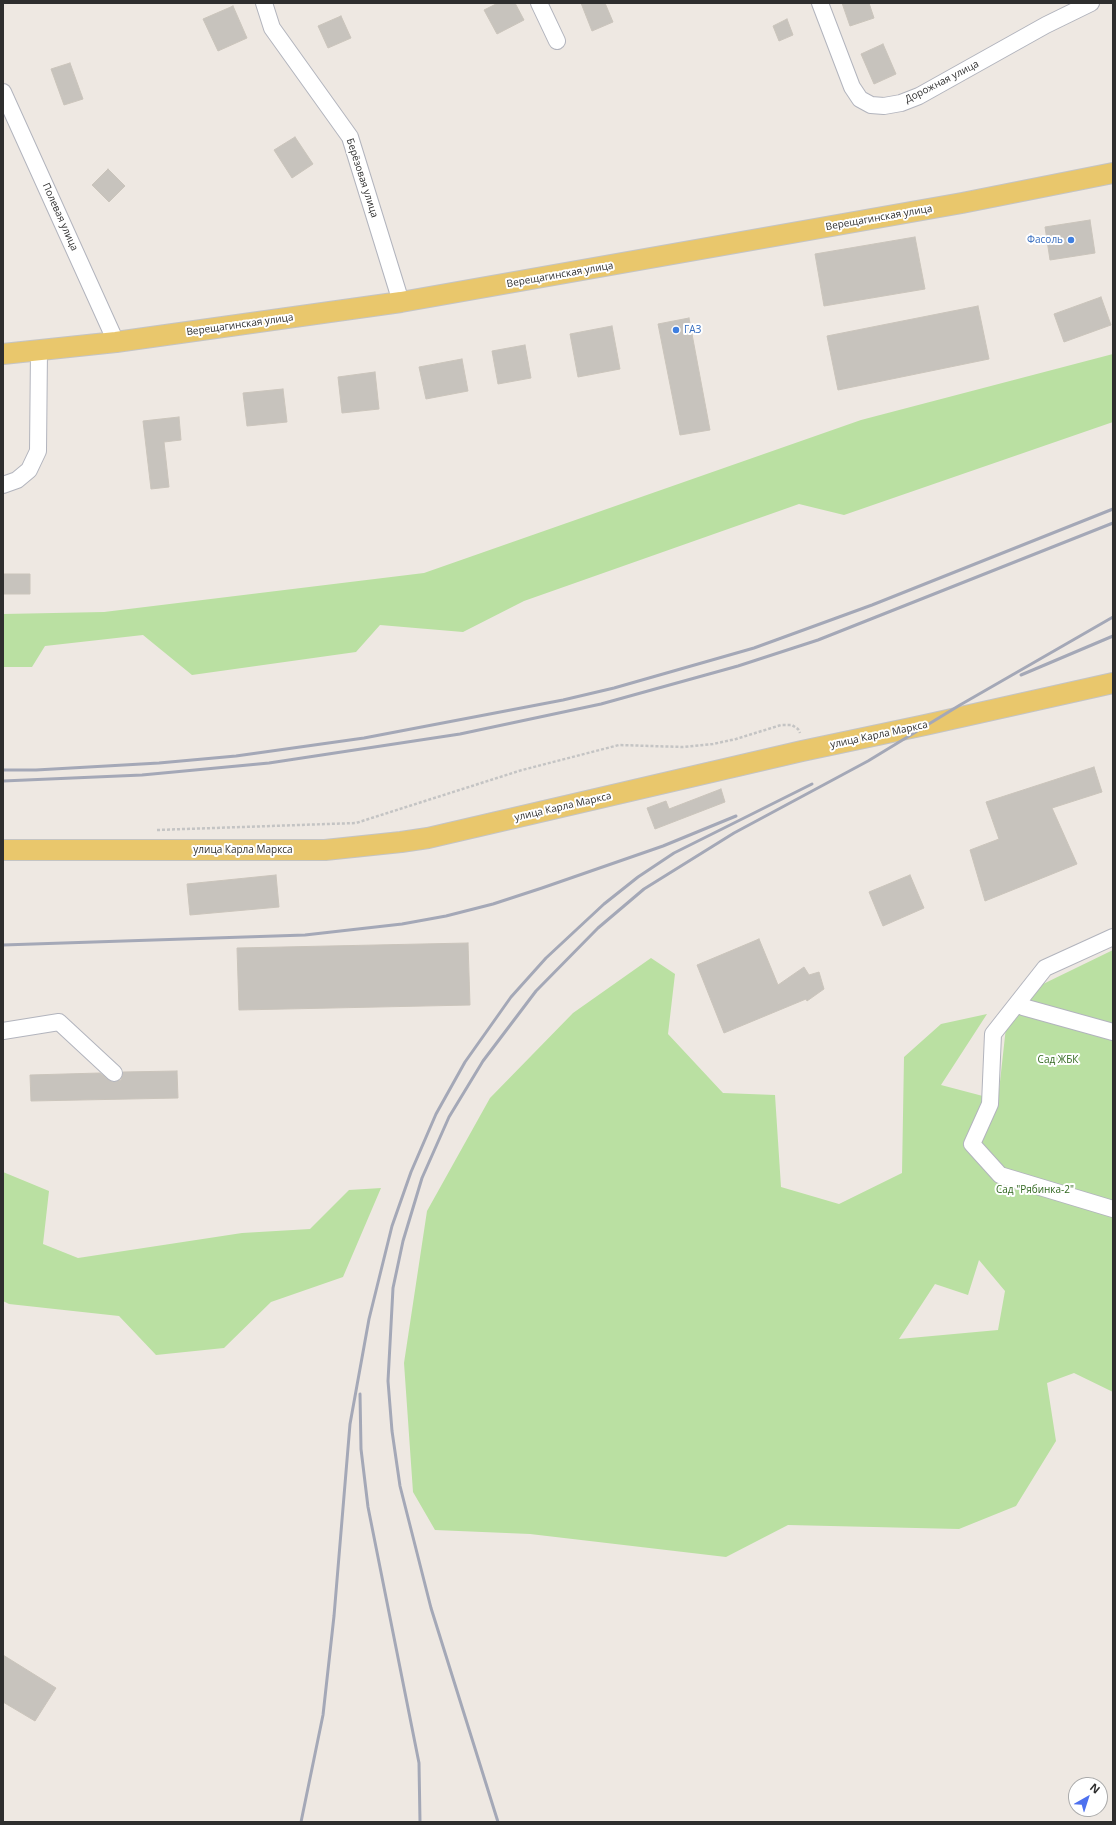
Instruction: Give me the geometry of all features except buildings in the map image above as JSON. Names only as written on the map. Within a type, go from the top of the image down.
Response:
[{"type":"main road","name":"Верещагинская улица","points":[[3,354],[116,342],[400,302],[876,218],[1113,173]]},
{"type":"main road","name":"улица Карла Маркса","points":[[3,850],[325,850],[394,843],[455,832],[802,751],[1113,683]]},
{"type":"street","name":"Берёзовая улица","points":[[264,3],[272,28],[350,137],[400,302]]},
{"type":"street","points":[[539,3],[557,41]]},
{"type":"street","name":"Дорожная улица","points":[[820,3],[852,87],[860,99],[872,105],[884,106],[901,103],[919,96],[1091,3]]},
{"type":"street","name":"Полевая улица","points":[[4,96],[116,342]]},
{"type":"street","points":[[3,485],[17,480],[29,470],[38,451],[39,350]]},
{"type":"street","points":[[1113,937],[1045,968],[993,1034],[990,1104],[972,1144],[1000,1175],[1113,1209]]},
{"type":"street","points":[[1023,1007],[1113,1032]]},
{"type":"street","points":[[3,1031],[59,1022],[114,1073]]},
{"type":"path","points":[[150,831],[356,823],[522,770],[619,745],[683,747],[713,744],[736,739],[781,725],[792,725],[798,729],[802,739],[802,751]]},
{"type":"green space","points":[[1113,354],[1113,422],[844,515],[799,504],[524,601],[463,632],[380,625],[356,652],[192,675],[143,635],[45,646],[32,667],[3,667],[3,614],[104,612],[424,573],[861,420]]},
{"type":"green space","points":[[1113,950],[1113,1392],[1074,1373],[1047,1383],[1056,1441],[1016,1506],[959,1529],[788,1525],[726,1557],[530,1534],[435,1530],[413,1492],[404,1363],[427,1211],[490,1098],[573,1013],[651,958],[675,974],[668,1034],[723,1093],[775,1095],[781,1187],[839,1204],[902,1173],[904,1057],[941,1024],[987,1014],[941,1085],[998,1100],[1006,1027],[1041,985]],"holes":[[[979,1260],[1005,1291],[998,1330],[899,1339],[935,1284],[968,1295]]]},
{"type":"green space","points":[[3,1172],[49,1191],[43,1244],[78,1258],[242,1233],[310,1229],[349,1190],[381,1188],[343,1277],[271,1302],[224,1348],[156,1355],[119,1316],[9,1304],[3,1301]]},
{"type":"railway","points":[[3,770],[36,770],[159,763],[236,756],[364,738],[563,700],[614,688],[754,648],[872,605],[1113,509]]},
{"type":"railway","points":[[3,781],[142,775],[269,763],[460,734],[601,704],[738,666],[818,640],[1113,523]]},
{"type":"railway","points":[[498,1822],[431,1608],[400,1486],[392,1431],[388,1381],[393,1288],[403,1241],[422,1178],[449,1117],[483,1061],[536,991],[598,928],[644,889],[734,833],[868,761],[960,705],[1113,617]]},
{"type":"railway","points":[[1021,675],[1113,636]]},
{"type":"railway","points":[[301,1822],[323,1715],[334,1616],[350,1424],[369,1319],[392,1226],[411,1172],[436,1114],[465,1062],[511,997],[546,958],[604,904],[638,877],[674,853],[812,784]]},
{"type":"railway","points":[[3,945],[305,935],[402,924],[446,916],[493,904],[663,846],[736,816]]},
{"type":"railway","points":[[360,1394],[361,1449],[368,1507],[419,1763],[420,1822]]},
{"type":"place","name":"Фасоль","points":[[1071,240]]},
{"type":"place","name":"ГАЗ","points":[[676,330]]},
{"type":"park label","name":"Сад ЖБК","points":[[1058,1060]]},
{"type":"park label","name":"Сад \"Рябинка-2\"","points":[[1035,1190]]}]
